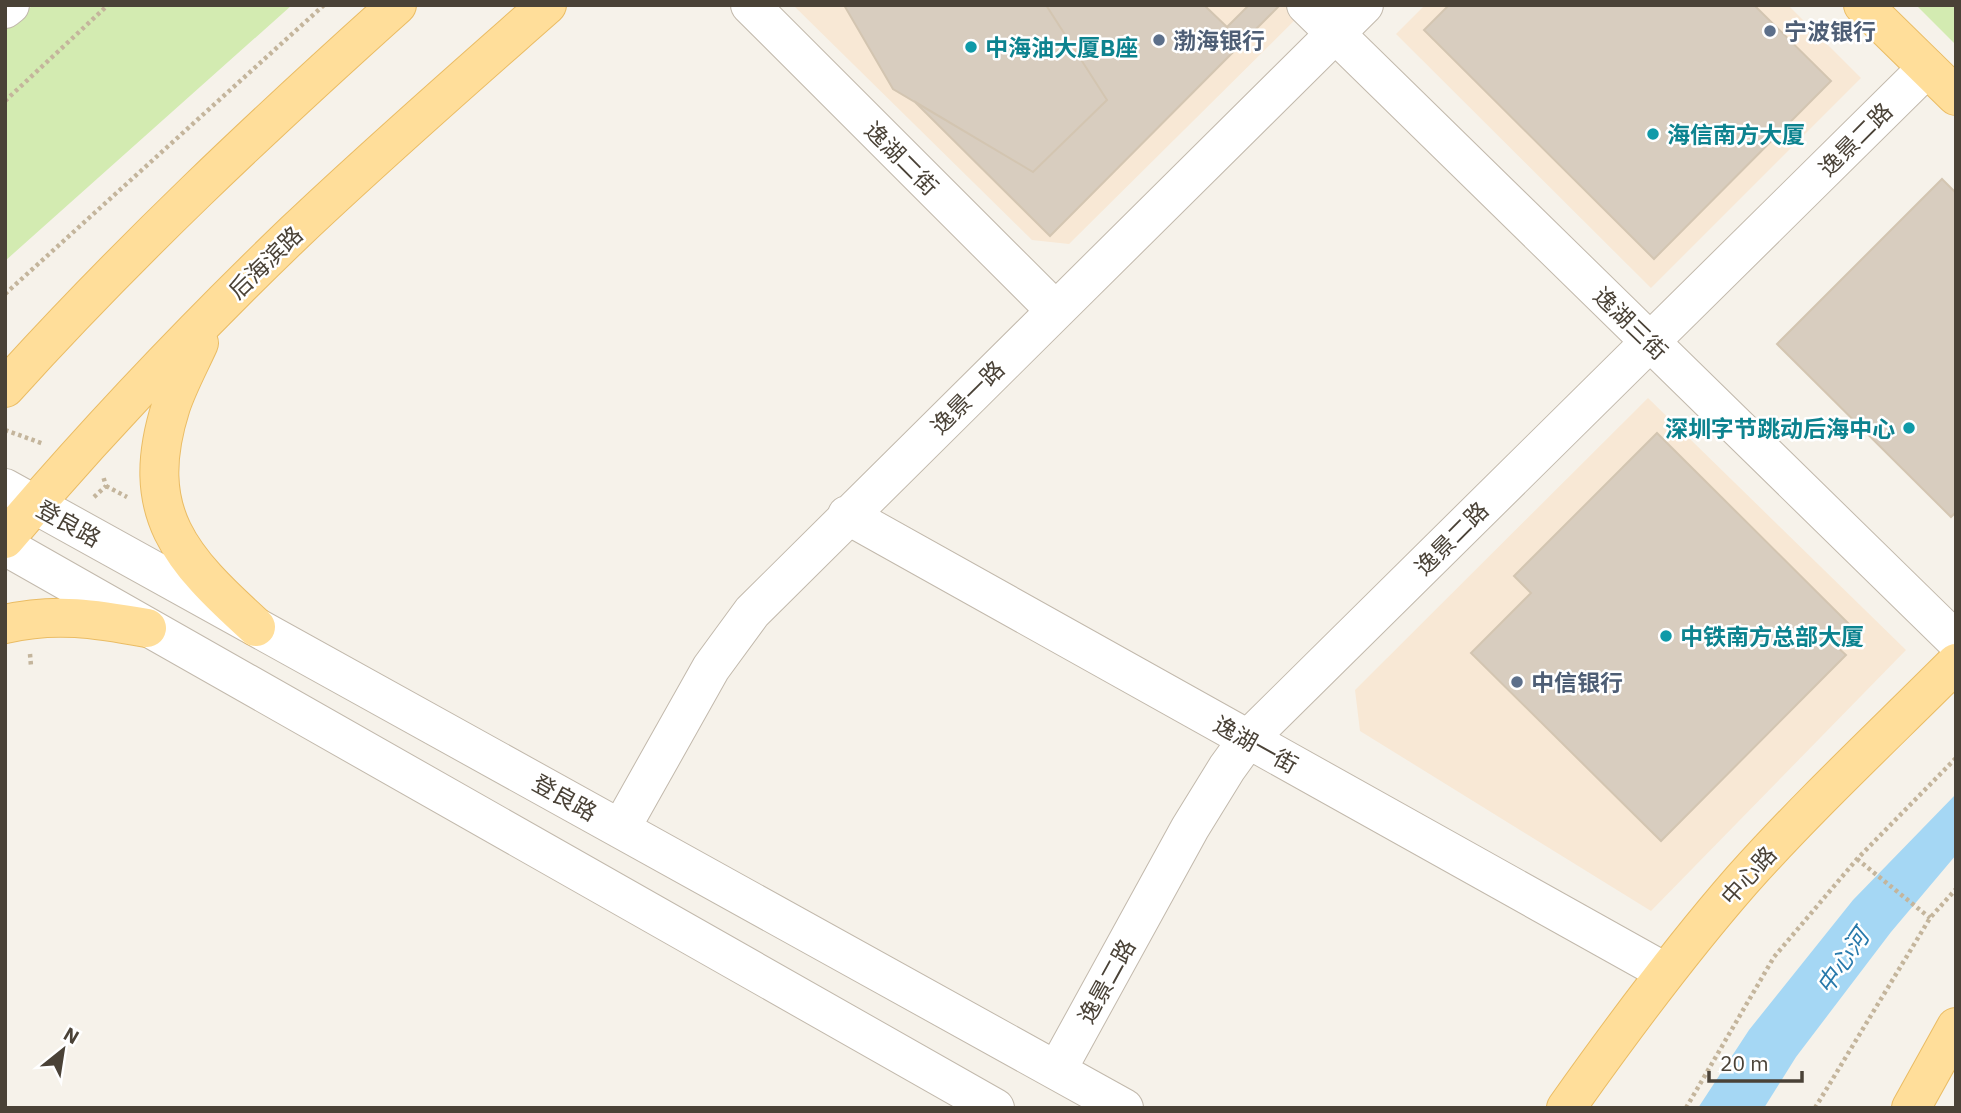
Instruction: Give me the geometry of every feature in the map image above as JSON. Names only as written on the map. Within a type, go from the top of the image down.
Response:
[{"type":"main road","points":[[5,388],[41,348],[216,172],[282,108],[397,5]]},
{"type":"main road","name":"后海滨路","points":[[5,539],[20,496],[379,154],[547,5]]},
{"type":"main road","points":[[1863,5],[1956,96]]},
{"type":"main road","points":[[212,314],[171,404],[161,441],[158,470],[162,505],[170,530],[189,559],[212,587],[256,627]]},
{"type":"main road","points":[[5,362],[41,348]]},
{"type":"main road","points":[[5,624],[55,616],[87,617],[147,628]]},
{"type":"main road","name":"中心路","points":[[1566,1108],[1665,972],[1743,880],[1790,828],[1956,663]]},
{"type":"main road","points":[[1911,1108],[1956,1027]]},
{"type":"main road","points":[[1573,1108],[1594,1068]]},
{"type":"street","points":[[5,9],[10,5]]},
{"type":"street","name":"逸湖二街","points":[[750,5],[1055,310]]},
{"type":"street","name":"逸湖三街","points":[[1306,5],[1956,640]]},
{"type":"street","name":"逸景一路","points":[[621,828],[711,668],[771,591],[1364,5]]},
{"type":"street","name":"逸景二路","points":[[1057,1070],[1206,800],[1248,739],[1927,68]]},
{"type":"street","name":"登良路","points":[[20,496],[1124,1108]]},
{"type":"street","name":"逸湖一街","points":[[847,515],[1665,972]]},
{"type":"street","points":[[5,546],[995,1108]]},
{"type":"path","points":[[5,100],[108,5]]},
{"type":"path","points":[[5,294],[324,5]]},
{"type":"path","points":[[1686,1108],[1774,957],[1857,859],[1956,758]]},
{"type":"path","points":[[1857,859],[1930,918]]},
{"type":"path","points":[[1815,1108],[1930,918],[1956,889]]},
{"type":"shaded area","points":[[793,5],[1310,5],[1069,244],[1032,240]]},
{"type":"shaded area","name":"海信南方大厦","points":[[1425,5],[1788,5],[1861,78],[1651,288],[1396,34]]},
{"type":"shaded area","points":[[1648,398],[1906,650],[1651,911],[1360,731],[1355,690]]},
{"type":"green space","points":[[33,5],[292,5],[5,261],[5,30]]},
{"type":"green space","points":[[1916,5],[1956,5],[1956,45]]},
{"type":"water","name":"中心河","points":[[1956,794],[1956,855],[1891,932],[1796,1057],[1764,1108],[1698,1108],[1749,1030],[1853,900]]},
{"type":"building","name":"中海油大厦B座","points":[[844,5],[1046,5],[1107,100],[1033,172],[893,89]]},
{"type":"building","points":[[1046,5],[1204,5],[1227,27],[1249,5],[1280,5],[1050,236],[914,101],[1033,172],[1107,100]]},
{"type":"building","name":"海信南方大厦","points":[[1449,5],[1754,5],[1831,81],[1654,259],[1424,30]]},
{"type":"building","name":"深圳字节跳动后海中心","points":[[1942,179],[1956,193],[1956,512],[1951,517],[1777,344]]},
{"type":"building","name":"中铁南方总部大厦","points":[[1657,433],[1853,628],[1835,645],[1846,655],[1661,841],[1471,653],[1531,593],[1514,576]]},
{"type":"place","name":"宁波银行","points":[[1770,31]]},
{"type":"place","name":"渤海银行","points":[[1159,40]]},
{"type":"place","name":"中海油大厦B座","points":[[971,47]]},
{"type":"place","name":"海信南方大厦","points":[[1653,134]]},
{"type":"place","name":"深圳字节跳动后海中心","points":[[1909,428]]},
{"type":"place","name":"中铁南方总部大厦","points":[[1666,636]]},
{"type":"place","name":"中信银行","points":[[1517,682]]}]
